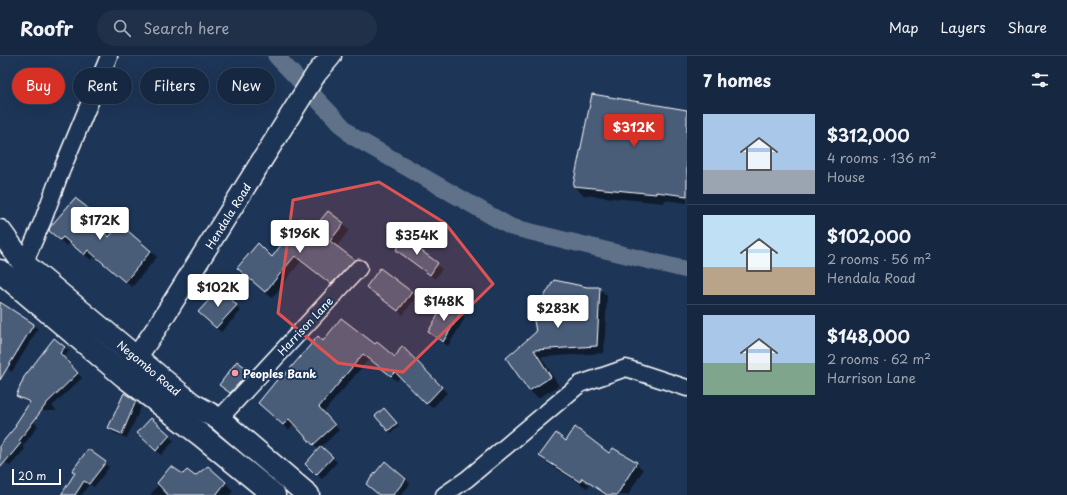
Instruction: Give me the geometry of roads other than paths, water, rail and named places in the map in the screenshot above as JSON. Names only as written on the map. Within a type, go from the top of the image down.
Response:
[{"type":"highway","name":"Negombo Road","points":[[0,231],[24,264],[192,404],[219,419],[308,495]]},
{"type":"highway","name":"Negombo Road","points":[[0,271],[124,376],[202,436],[274,495]]},
{"type":"main road","name":"Hendala Road","points":[[124,376],[156,329],[265,157],[321,63]]},
{"type":"street","points":[[24,264],[109,56]]},
{"type":"street","name":"Harrison Lane","points":[[219,419],[359,268]]},
{"type":"street","points":[[444,495],[467,479],[580,384],[626,368],[687,388]]},
{"type":"waterway","points":[[276,56],[352,136],[511,227],[687,270]]},
{"type":"place","name":"Peoples Bank","points":[[235,373]]}]
